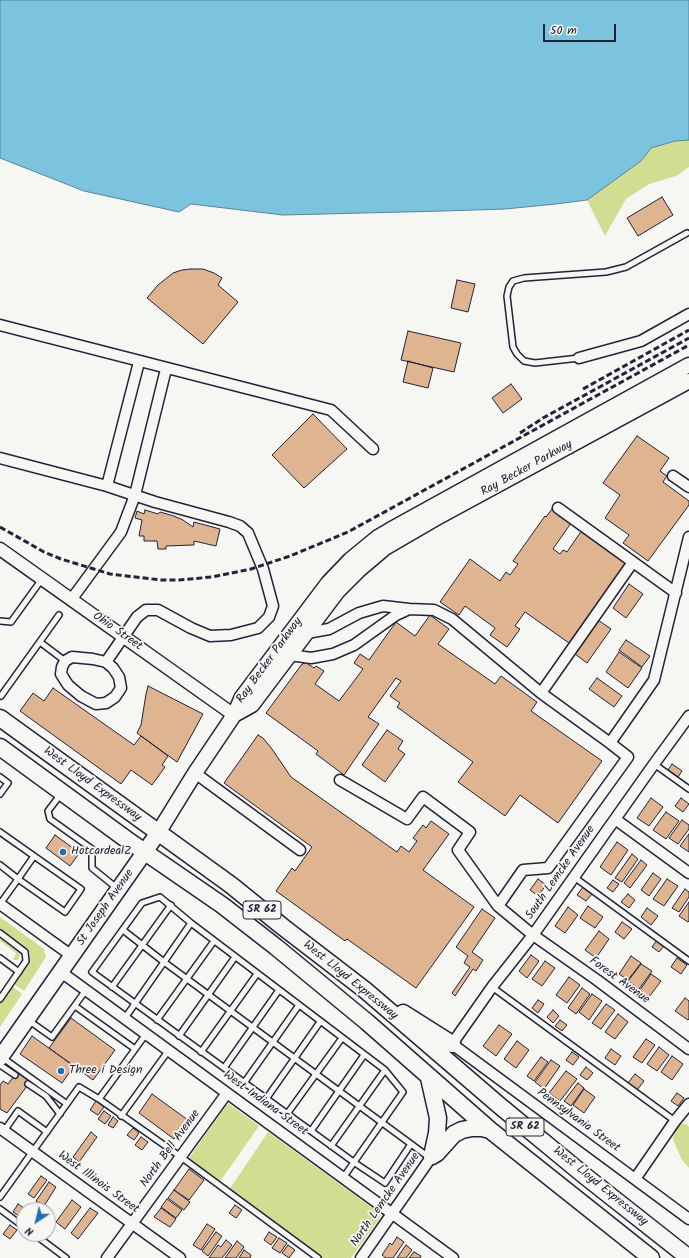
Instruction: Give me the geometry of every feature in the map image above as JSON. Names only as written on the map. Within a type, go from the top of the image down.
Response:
[{"type":"highway","name":"West Lloyd Expressway","points":[[0,718],[231,885],[364,990],[500,1106],[585,1176],[689,1258]]},
{"type":"highway","name":"West Lloyd Expressway","points":[[0,747],[62,793],[222,905],[276,947],[367,1022],[490,1130],[651,1258]]},
{"type":"highway","points":[[364,990],[452,1044]]},
{"type":"highway","points":[[429,1078],[438,1118],[437,1134],[431,1157]]},
{"type":"highway","points":[[431,1157],[437,1153],[454,1134],[462,1130],[472,1128],[490,1130]]},
{"type":"main road","name":"Ray Becker Parkway","points":[[234,715],[242,697],[328,583],[350,560],[378,537],[434,504],[689,365]]},
{"type":"main road","name":"Ray Becker Parkway","points":[[234,715],[252,705],[346,582],[385,548],[440,516],[689,381]]},
{"type":"main road","name":"St Joseph Avenue","points":[[0,1060],[27,1019],[158,833],[195,773],[234,715]]},
{"type":"street","points":[[579,358],[641,341],[689,314]]},
{"type":"street","points":[[0,325],[139,362],[331,410],[373,449]]},
{"type":"street","points":[[107,486],[139,362]]},
{"type":"street","points":[[71,600],[121,532],[135,495],[166,368]]},
{"type":"street","points":[[0,458],[107,486],[155,502],[229,522],[240,526],[248,533],[263,569],[273,606],[269,617],[258,628],[231,635],[210,636],[191,628],[158,610],[146,610],[137,616],[106,662]]},
{"type":"street","points":[[673,476],[689,487]]},
{"type":"street","points":[[558,508],[676,593]]},
{"type":"street","points":[[610,743],[654,680],[689,537]]},
{"type":"street","name":"Ohio Street","points":[[0,549],[234,715]]},
{"type":"street","points":[[541,693],[633,562]]},
{"type":"street","points":[[307,633],[329,629],[359,613],[383,606],[434,610],[452,619],[541,693],[628,757],[548,868],[522,870],[498,906]]},
{"type":"street","points":[[290,655],[311,658],[333,654],[354,645],[396,615],[408,609]]},
{"type":"street","points":[[72,657],[94,659],[106,662],[113,668],[119,677],[121,688],[115,697],[106,703],[96,704],[81,696],[68,685],[61,674],[62,667],[72,657]]},
{"type":"street","name":"South Lemcke Avenue","points":[[452,1044],[492,987],[533,935],[689,716]]},
{"type":"street","points":[[195,773],[300,850]]},
{"type":"street","name":"Forest Avenue","points":[[340,780],[406,819],[423,797],[470,832],[458,850],[498,906],[533,935],[597,980],[689,1049]]},
{"type":"street","points":[[615,819],[689,873]]},
{"type":"street","points":[[0,904],[72,956]]},
{"type":"street","name":"West Indiana Street","points":[[61,972],[454,1258]]},
{"type":"street","name":"Pennsylvania Street","points":[[452,1044],[689,1219]]},
{"type":"street","name":"North Bell Avenue","points":[[107,1258],[226,1093]]},
{"type":"street","points":[[635,1180],[675,1121],[689,1104]]},
{"type":"street","name":"West Illinois Street","points":[[2,1130],[180,1258]]},
{"type":"street","name":"North Lemcke Avenue","points":[[361,1258],[431,1157]]},
{"type":"lane","points":[[579,358],[535,364],[524,361],[517,354],[513,347],[508,296],[509,287],[513,281],[524,278],[606,272],[626,267],[687,233]]},
{"type":"lane","points":[[0,621],[11,622],[42,579]]},
{"type":"lane","points":[[1,696],[59,615]]},
{"type":"lane","points":[[40,642],[66,662]]},
{"type":"lane","points":[[654,764],[689,790]]},
{"type":"lane","points":[[0,777],[8,783],[0,794]]},
{"type":"lane","points":[[62,793],[48,811],[50,819],[92,849],[92,868],[119,889]]},
{"type":"lane","points":[[0,832],[81,889],[65,912],[0,866]]},
{"type":"lane","points":[[0,904],[34,856]]},
{"type":"lane","points":[[574,877],[689,961]]},
{"type":"lane","points":[[343,1178],[355,1163],[383,1123],[403,1092],[385,1070],[214,941],[160,897],[142,903],[92,972],[331,1146],[355,1163],[385,1183],[411,1144]]},
{"type":"lane","points":[[112,987],[170,906]]},
{"type":"lane","points":[[125,1018],[191,923]]},
{"type":"lane","points":[[123,930],[230,1011],[411,1144],[431,1157]]},
{"type":"lane","points":[[0,933],[25,952],[26,961],[0,999]]},
{"type":"lane","points":[[157,1020],[214,941]]},
{"type":"lane","points":[[179,1036],[235,957]]},
{"type":"lane","points":[[0,958],[19,972]]},
{"type":"lane","points":[[201,1052],[257,974]]},
{"type":"lane","points":[[492,987],[675,1121]]},
{"type":"lane","points":[[27,1019],[52,1037],[86,990]]},
{"type":"lane","points":[[224,1068],[279,990]]},
{"type":"lane","points":[[244,1083],[299,1005]]},
{"type":"lane","points":[[74,1006],[135,1050]]},
{"type":"lane","points":[[266,1099],[320,1022]]},
{"type":"lane","points":[[99,1100],[146,1034]]},
{"type":"lane","points":[[287,1114],[342,1038]]},
{"type":"lane","points":[[121,1116],[169,1050]]},
{"type":"lane","points":[[311,1131],[364,1055]]},
{"type":"lane","points":[[0,1060],[15,1075]]},
{"type":"lane","points":[[0,1060],[53,1093],[67,1104]]},
{"type":"lane","points":[[331,1146],[385,1070]]},
{"type":"lane","points":[[28,1084],[46,1096],[60,1114]]},
{"type":"lane","points":[[0,1197],[79,1087],[181,1157],[318,1258]]},
{"type":"lane","points":[[46,1096],[53,1093]]},
{"type":"lane","points":[[2,1130],[18,1111],[47,1132]]},
{"type":"lane","points":[[0,1209],[16,1221]]},
{"type":"lane","points":[[45,1242],[66,1258]]},
{"type":"green space","points":[[689,140],[689,167],[676,176],[649,184],[626,199],[605,236],[587,200],[641,161],[651,148],[675,141]]},
{"type":"green space","points":[[0,917],[44,949],[46,957],[24,991],[14,984],[28,965],[30,954],[28,949],[0,928]]},
{"type":"green space","points":[[0,937],[21,953],[18,960],[13,960],[16,953],[0,941]]},
{"type":"green space","points":[[12,986],[22,994],[0,1027],[0,1003]]},
{"type":"green space","points":[[229,1104],[259,1126],[219,1183],[188,1160],[226,1105]]},
{"type":"green space","points":[[679,1124],[686,1124],[689,1127],[689,1168],[682,1160],[673,1140],[674,1131]]},
{"type":"green space","points":[[268,1132],[380,1214],[380,1218],[351,1258],[322,1258],[229,1190]]},
{"type":"water","points":[[0,0],[689,0],[689,140],[675,141],[651,148],[641,161],[587,200],[505,209],[283,215],[191,204],[179,212],[84,191],[0,158]]},
{"type":"building","points":[[662,197],[673,215],[638,236],[627,218]]},
{"type":"building","points":[[191,269],[203,269],[222,278],[218,285],[238,302],[203,344],[147,298],[158,285],[173,273]]},
{"type":"building","points":[[457,280],[475,284],[468,312],[451,308]]},
{"type":"building","points":[[408,331],[461,343],[454,372],[401,360]]},
{"type":"building","points":[[408,361],[433,368],[428,388],[403,382]]},
{"type":"building","points":[[511,384],[522,399],[503,413],[492,398]]},
{"type":"building","points":[[313,414],[347,449],[304,488],[272,455]]},
{"type":"building","points":[[637,436],[669,458],[660,471],[667,476],[663,482],[689,501],[689,505],[648,561],[623,543],[629,535],[605,518],[620,495],[603,483]]},
{"type":"building","points":[[552,509],[571,523],[553,549],[560,554],[563,550],[567,552],[582,530],[626,563],[569,643],[525,612],[515,626],[520,629],[507,647],[490,635],[495,628],[465,606],[459,615],[440,602],[470,559],[500,581],[506,572],[510,575],[518,564],[513,561],[545,516],[546,517]]},
{"type":"building","points":[[145,510],[158,514],[160,512],[174,516],[193,527],[194,522],[220,529],[216,546],[194,541],[194,545],[166,546],[166,549],[158,549],[157,541],[144,541],[144,536],[139,536],[142,520],[135,518],[137,511],[144,514]]},
{"type":"building","points":[[629,584],[643,594],[626,618],[613,608]]},
{"type":"building","points":[[430,615],[449,629],[438,644],[495,684],[501,676],[537,702],[531,711],[602,761],[558,823],[520,795],[505,816],[458,782],[473,762],[397,707],[400,703],[390,696],[401,681],[396,678],[368,717],[379,724],[344,775],[316,754],[318,751],[266,713],[305,662],[314,668],[316,666],[324,671],[315,684],[339,701],[363,669],[354,663],[360,654],[369,660],[396,622],[415,636]]},
{"type":"building","points":[[598,620],[611,629],[587,663],[575,654]]},
{"type":"building","points":[[626,640],[650,656],[642,667],[619,650]]},
{"type":"building","points":[[619,652],[642,668],[628,688],[606,672]]},
{"type":"building","points":[[597,678],[622,696],[614,707],[589,689]]},
{"type":"building","points":[[148,686],[203,714],[177,762],[137,733],[141,725]]},
{"type":"building","points":[[53,688],[134,745],[141,736],[168,756],[162,765],[165,767],[152,785],[131,770],[121,784],[20,711],[33,693],[44,701]]},
{"type":"building","points":[[387,730],[403,741],[398,749],[405,754],[385,782],[362,765]]},
{"type":"building","points":[[258,735],[263,738],[272,749],[291,777],[397,852],[401,846],[409,852],[417,841],[413,838],[423,825],[426,828],[431,821],[449,834],[423,870],[474,907],[416,988],[347,939],[345,941],[276,891],[292,868],[295,871],[312,847],[224,783]]},
{"type":"building","points":[[672,764],[682,771],[678,777],[668,770]]},
{"type":"building","points":[[651,798],[663,807],[649,826],[637,818]]},
{"type":"building","points":[[681,798],[689,804],[683,812],[675,806]]},
{"type":"building","points":[[666,812],[679,821],[666,839],[653,830]]},
{"type":"building","points":[[682,820],[689,825],[689,829],[678,844],[669,838]]},
{"type":"building","points":[[689,834],[689,852],[680,846]]},
{"type":"building","points":[[55,835],[77,851],[76,853],[78,855],[70,866],[46,848]]},
{"type":"building","points":[[617,842],[628,850],[611,875],[600,867]]},
{"type":"building","points":[[632,854],[638,859],[622,882],[615,878]]},
{"type":"building","points":[[641,860],[647,865],[630,888],[624,883]]},
{"type":"building","points":[[653,873],[661,879],[649,896],[641,890]]},
{"type":"building","points":[[538,879],[546,885],[538,896],[530,890]]},
{"type":"building","points":[[667,879],[678,886],[664,906],[653,899]]},
{"type":"building","points":[[613,880],[619,884],[613,892],[607,888]]},
{"type":"building","points":[[583,887],[592,894],[586,901],[577,895]]},
{"type":"building","points":[[685,889],[689,892],[689,897],[679,912],[672,908]]},
{"type":"building","points":[[628,894],[635,900],[629,908],[621,902]]},
{"type":"building","points":[[689,902],[689,921],[688,922],[679,916]]},
{"type":"building","points":[[588,906],[603,917],[595,928],[580,918]]},
{"type":"building","points":[[568,907],[578,915],[565,933],[555,926]]},
{"type":"building","points":[[647,908],[658,916],[651,925],[641,917]]},
{"type":"building","points":[[482,909],[495,918],[472,952],[483,960],[476,971],[473,969],[455,996],[452,993],[470,967],[464,963],[468,956],[456,947]]},
{"type":"building","points":[[622,922],[632,929],[624,939],[615,932]]},
{"type":"building","points":[[599,931],[609,939],[596,958],[585,950]]},
{"type":"building","points":[[657,940],[664,946],[659,952],[652,947]]},
{"type":"building","points":[[531,955],[539,961],[527,978],[519,971]]},
{"type":"building","points":[[631,956],[641,963],[628,980],[619,974]]},
{"type":"building","points":[[677,958],[687,965],[681,974],[671,967]]},
{"type":"building","points":[[545,961],[555,968],[542,986],[532,979]]},
{"type":"building","points":[[641,964],[652,971],[639,989],[628,981]]},
{"type":"building","points":[[651,974],[661,981],[649,997],[640,990]]},
{"type":"building","points":[[569,977],[580,985],[567,1003],[556,995]]},
{"type":"building","points":[[582,988],[590,994],[576,1014],[568,1008]]},
{"type":"building","points":[[592,994],[602,1001],[589,1020],[579,1012]]},
{"type":"building","points":[[685,998],[689,1001],[688,1020],[675,1011]]},
{"type":"building","points":[[538,1000],[544,1004],[538,1013],[532,1008]]},
{"type":"building","points":[[606,1004],[615,1010],[601,1029],[592,1023]]},
{"type":"building","points":[[553,1010],[559,1016],[553,1023],[547,1017]]},
{"type":"building","points":[[618,1014],[628,1022],[615,1039],[605,1032]]},
{"type":"building","points":[[71,1018],[115,1050],[93,1080],[49,1048]]},
{"type":"building","points":[[560,1020],[567,1025],[562,1031],[555,1026]]},
{"type":"building","points":[[499,1025],[512,1034],[496,1056],[483,1046]]},
{"type":"building","points":[[32,1036],[74,1066],[62,1083],[20,1054]]},
{"type":"building","points":[[646,1039],[655,1045],[642,1063],[633,1057]]},
{"type":"building","points":[[517,1041],[529,1050],[516,1068],[504,1059]]},
{"type":"building","points":[[659,1047],[669,1055],[657,1071],[647,1064]]},
{"type":"building","points":[[611,1049],[621,1056],[615,1065],[605,1058]]},
{"type":"building","points":[[572,1052],[579,1057],[573,1065],[566,1060]]},
{"type":"building","points":[[672,1056],[683,1064],[672,1080],[661,1072]]},
{"type":"building","points":[[541,1057],[548,1062],[534,1081],[527,1076]]},
{"type":"building","points":[[551,1060],[560,1066],[544,1089],[535,1082]]},
{"type":"building","points":[[586,1067],[593,1073],[587,1080],[580,1075]]},
{"type":"building","points":[[566,1071],[577,1079],[560,1101],[549,1093]]},
{"type":"building","points":[[17,1072],[30,1082],[7,1113],[0,1109],[0,1085],[3,1081],[8,1084]]},
{"type":"building","points":[[635,1074],[644,1081],[637,1090],[628,1083]]},
{"type":"building","points":[[578,1083],[584,1088],[571,1106],[564,1101]]},
{"type":"building","points":[[584,1089],[595,1097],[584,1113],[573,1105]]},
{"type":"building","points":[[677,1093],[684,1098],[678,1106],[671,1101]]},
{"type":"building","points":[[152,1094],[188,1120],[174,1139],[139,1113]]},
{"type":"building","points":[[96,1101],[104,1107],[98,1115],[90,1110]]},
{"type":"building","points":[[104,1111],[111,1116],[105,1124],[98,1119]]},
{"type":"building","points":[[113,1117],[118,1121],[113,1128],[108,1125]]},
{"type":"building","points":[[133,1128],[139,1133],[134,1140],[127,1135]]},
{"type":"building","points":[[91,1132],[97,1137],[79,1162],[73,1157]]},
{"type":"building","points":[[141,1137],[148,1142],[142,1150],[135,1145]]},
{"type":"building","points":[[189,1169],[204,1180],[189,1200],[174,1190]]},
{"type":"building","points":[[41,1176],[47,1180],[34,1198],[28,1194]]},
{"type":"building","points":[[49,1182],[56,1187],[47,1202],[36,1201]]},
{"type":"building","points":[[174,1190],[190,1202],[184,1210],[168,1198]]},
{"type":"building","points":[[167,1199],[182,1210],[176,1218],[161,1207]]},
{"type":"building","points":[[72,1200],[81,1207],[65,1229],[56,1222]]},
{"type":"building","points":[[235,1205],[242,1210],[236,1218],[229,1213]]},
{"type":"building","points":[[16,1207],[16,1214],[13,1212]]},
{"type":"building","points":[[90,1208],[98,1213],[78,1239],[71,1233]]},
{"type":"building","points":[[161,1208],[176,1219],[170,1227],[154,1217]]},
{"type":"building","points":[[207,1224],[215,1229],[201,1250],[193,1245]]},
{"type":"building","points":[[10,1225],[16,1229],[10,1239],[3,1234]]},
{"type":"building","points":[[216,1232],[222,1236],[208,1256],[202,1251]]},
{"type":"building","points":[[269,1232],[277,1237],[271,1245],[264,1240]]},
{"type":"building","points":[[397,1237],[404,1242],[393,1258],[386,1258],[382,1255],[390,1243],[392,1245]]},
{"type":"building","points":[[279,1238],[287,1243],[280,1253],[272,1248]]},
{"type":"building","points":[[226,1240],[232,1245],[222,1258],[209,1258],[218,1245],[221,1247]]},
{"type":"building","points":[[237,1241],[244,1247],[236,1258],[225,1258]]},
{"type":"building","points":[[288,1245],[295,1250],[289,1258],[282,1253]]},
{"type":"building","points":[[406,1245],[412,1250],[406,1258],[397,1258]]},
{"type":"building","points":[[244,1250],[251,1255],[250,1258],[239,1258]]},
{"type":"building","points":[[414,1252],[421,1256],[420,1258],[409,1258]]},
{"type":"railway","points":[[583,389],[689,330]]},
{"type":"railway","points":[[520,433],[543,418],[689,338]]},
{"type":"railway","points":[[0,527],[44,552],[61,559],[110,574],[161,580],[179,580],[212,577],[251,569],[290,556],[348,532],[689,345]]},
{"type":"place","name":"HotcardealZ","points":[[63,852]]},
{"type":"place","name":"Three i Design","points":[[61,1071]]}]
